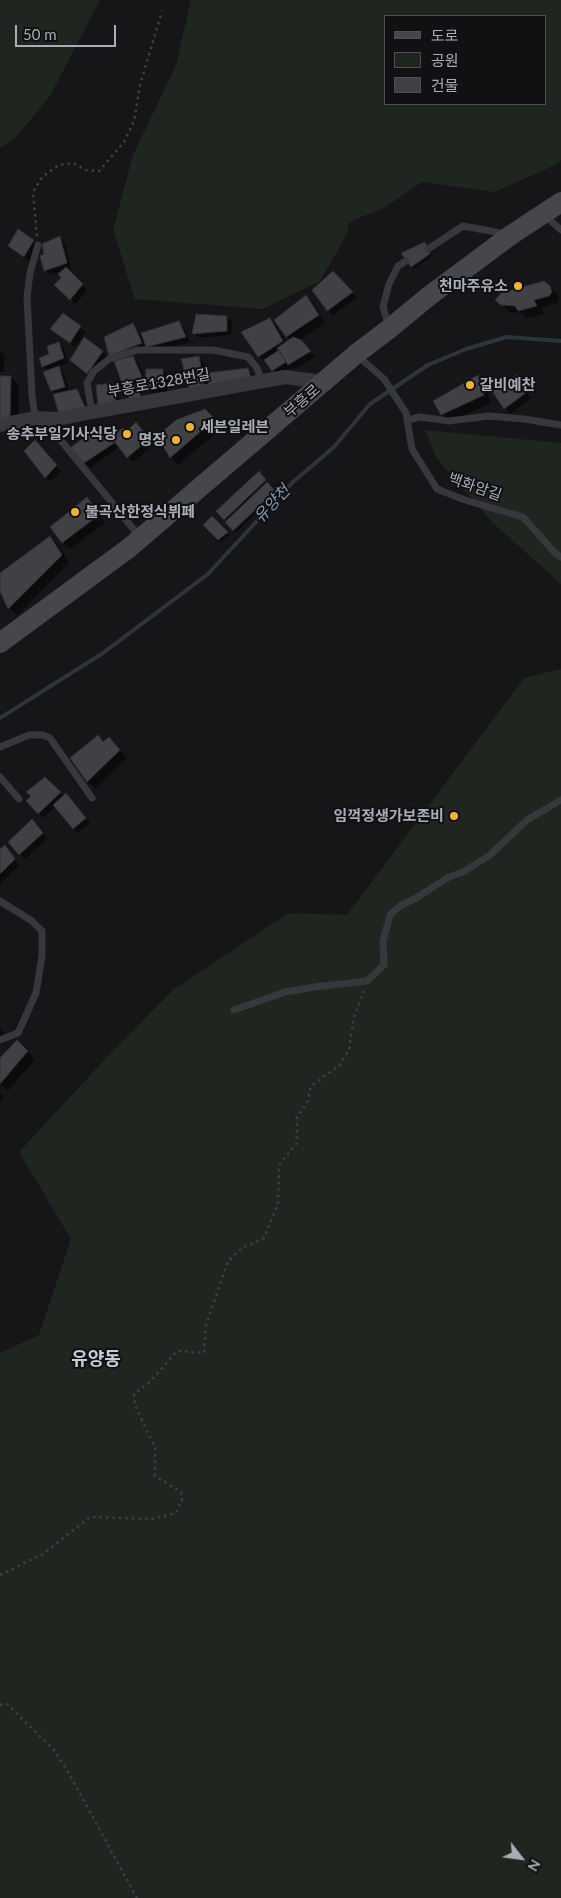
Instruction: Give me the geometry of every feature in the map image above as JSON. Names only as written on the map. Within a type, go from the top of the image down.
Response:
[{"type":"main road","name":"부흥로","points":[[0,643],[141,538],[356,354],[429,296],[511,235],[561,202]]},
{"type":"street","name":"부흥로1328번길","points":[[0,425],[35,418],[58,419],[285,377],[324,382]]},
{"type":"lane","points":[[543,214],[561,230]]},
{"type":"lane","points":[[428,249],[463,226],[511,235]]},
{"type":"lane","points":[[38,245],[30,273],[27,296],[35,418],[49,426],[141,538]]},
{"type":"lane","points":[[389,329],[383,307],[389,284],[398,266],[406,261]]},
{"type":"lane","points":[[92,412],[86,383],[94,371],[109,360],[137,350],[213,350],[248,357],[257,368],[262,381]]},
{"type":"lane","points":[[356,354],[384,379],[407,417],[449,421],[489,416],[524,419],[561,426]]},
{"type":"lane","name":"백화암길","points":[[407,417],[412,449],[437,489],[522,518],[561,557]]},
{"type":"lane","points":[[0,747],[29,735],[42,735],[50,738],[92,798]]},
{"type":"lane","points":[[0,778],[19,799]]},
{"type":"lane","points":[[234,1010],[285,992],[315,986],[367,981],[384,965],[383,941],[390,915],[400,906],[490,855],[527,820],[561,800]]},
{"type":"lane","points":[[0,901],[32,920],[42,931],[42,956],[36,993],[18,1033],[0,1040]]},
{"type":"path","points":[[38,245],[33,192],[42,177],[60,165],[73,164],[86,170],[99,171],[124,142],[134,121],[140,85],[162,11]]},
{"type":"path","points":[[0,1575],[43,1554],[90,1517],[152,1519],[176,1513],[182,1500],[181,1492],[155,1476],[155,1448],[135,1405],[134,1394],[151,1381],[177,1351],[204,1353],[206,1325],[228,1261],[242,1248],[264,1238],[278,1203],[279,1165],[297,1143],[297,1117],[307,1103],[312,1086],[340,1065],[349,1050],[354,1017],[367,981]]},
{"type":"path","points":[[0,1705],[6,1704],[54,1750],[67,1770],[137,1898]]},
{"type":"green space","points":[[0,0],[100,0],[50,96],[17,136],[0,148]]},
{"type":"green space","points":[[191,0],[561,0],[561,160],[557,164],[495,192],[422,182],[384,208],[349,222],[347,234],[320,281],[263,309],[135,299],[113,230],[133,155],[176,65]]},
{"type":"green space","points":[[425,430],[561,443],[561,584],[493,523],[437,459]]},
{"type":"green space","points":[[561,669],[561,1898],[0,1898],[0,1353],[39,1335],[71,1239],[19,1152],[108,1056],[174,989],[288,913],[347,915],[524,678]]},
{"type":"building","points":[[18,229],[34,240],[24,257],[8,246]]},
{"type":"building","points":[[60,236],[67,263],[44,271],[40,256],[44,254],[42,244]]},
{"type":"building","points":[[425,242],[430,254],[411,267],[401,253]]},
{"type":"building","points":[[66,267],[83,284],[70,300],[54,285],[61,278],[58,274]]},
{"type":"building","points":[[333,271],[353,292],[327,311],[312,290]]},
{"type":"building","points":[[544,281],[550,286],[552,292],[549,296],[534,300],[537,306],[518,311],[515,306],[501,305],[495,300],[501,293]]},
{"type":"building","points":[[306,295],[319,315],[286,337],[274,320]]},
{"type":"building","points":[[63,313],[81,326],[70,343],[50,329]]},
{"type":"building","points":[[196,314],[227,316],[227,331],[192,334]]},
{"type":"building","points":[[270,318],[283,341],[258,357],[241,332]]},
{"type":"building","points":[[179,321],[186,337],[146,347],[141,333]]},
{"type":"building","points":[[133,323],[142,343],[109,356],[104,337]]},
{"type":"building","points":[[84,337],[103,351],[87,374],[70,360]]},
{"type":"building","points":[[293,337],[301,340],[311,351],[288,365],[277,348]]},
{"type":"building","points":[[59,342],[64,358],[42,367],[39,358],[49,354],[47,346]]},
{"type":"building","points":[[279,350],[286,362],[272,371],[264,360]]},
{"type":"building","points":[[133,356],[142,377],[122,383],[114,361]]},
{"type":"building","points":[[199,356],[205,391],[190,392],[181,359]]},
{"type":"building","points":[[59,366],[65,387],[51,391],[43,372]]},
{"type":"building","points":[[248,368],[252,381],[209,389],[207,373]]},
{"type":"building","points":[[146,369],[163,369],[163,387],[145,388]]},
{"type":"building","name":"갈비예찬","points":[[478,375],[484,395],[441,415],[433,401]]},
{"type":"building","points":[[516,375],[527,392],[504,409],[492,391]]},
{"type":"building","points":[[0,376],[11,376],[10,419],[0,420]]},
{"type":"building","points":[[112,383],[116,402],[98,406],[96,385]]},
{"type":"building","points":[[138,384],[141,399],[129,400],[127,386]]},
{"type":"building","points":[[77,389],[86,409],[59,414],[53,394]]},
{"type":"building","points":[[205,409],[215,419],[170,458],[157,436],[176,420]]},
{"type":"building","points":[[136,422],[149,439],[127,458],[111,437],[123,428],[126,432]]},
{"type":"building","points":[[101,425],[114,443],[84,463],[70,448]]},
{"type":"building","points":[[35,440],[57,465],[45,478],[24,451]]},
{"type":"building","points":[[259,471],[266,480],[224,520],[216,511]]},
{"type":"building","points":[[267,482],[275,491],[233,531],[225,522]]},
{"type":"building","points":[[87,497],[99,515],[62,543],[50,527]]},
{"type":"building","points":[[212,516],[228,532],[218,540],[203,525]]},
{"type":"building","points":[[50,536],[62,555],[8,609],[0,591],[0,573]]},
{"type":"building","points":[[98,735],[103,742],[109,737],[120,750],[87,782],[70,758]]},
{"type":"building","points":[[45,777],[61,792],[38,814],[26,801],[31,796],[26,792]]},
{"type":"building","points":[[66,793],[86,818],[73,829],[53,805]]},
{"type":"building","points":[[32,819],[43,833],[19,855],[8,842]]},
{"type":"building","points":[[5,845],[15,859],[0,874],[0,849]]},
{"type":"building","points":[[17,1040],[28,1051],[0,1084],[0,1058]]},
{"type":"waterway","name":"유양천","points":[[0,718],[103,653],[208,574],[293,482],[334,447],[370,404],[428,365],[466,349],[507,337],[561,341]]},
{"type":"place","name":"천마주유소","points":[[518,286]]},
{"type":"place","name":"갈비예찬","points":[[470,385]]},
{"type":"place","name":"세븐일레븐","points":[[190,427]]},
{"type":"place","name":"송추부일기사식당","points":[[127,434]]},
{"type":"place","name":"명장","points":[[176,440]]},
{"type":"place","name":"불곡산한정식뷔페","points":[[75,512]]},
{"type":"place","name":"임꺽정생가보존비","points":[[454,816]]},
{"type":"district","name":"유양동","points":[[96,1359]]}]
